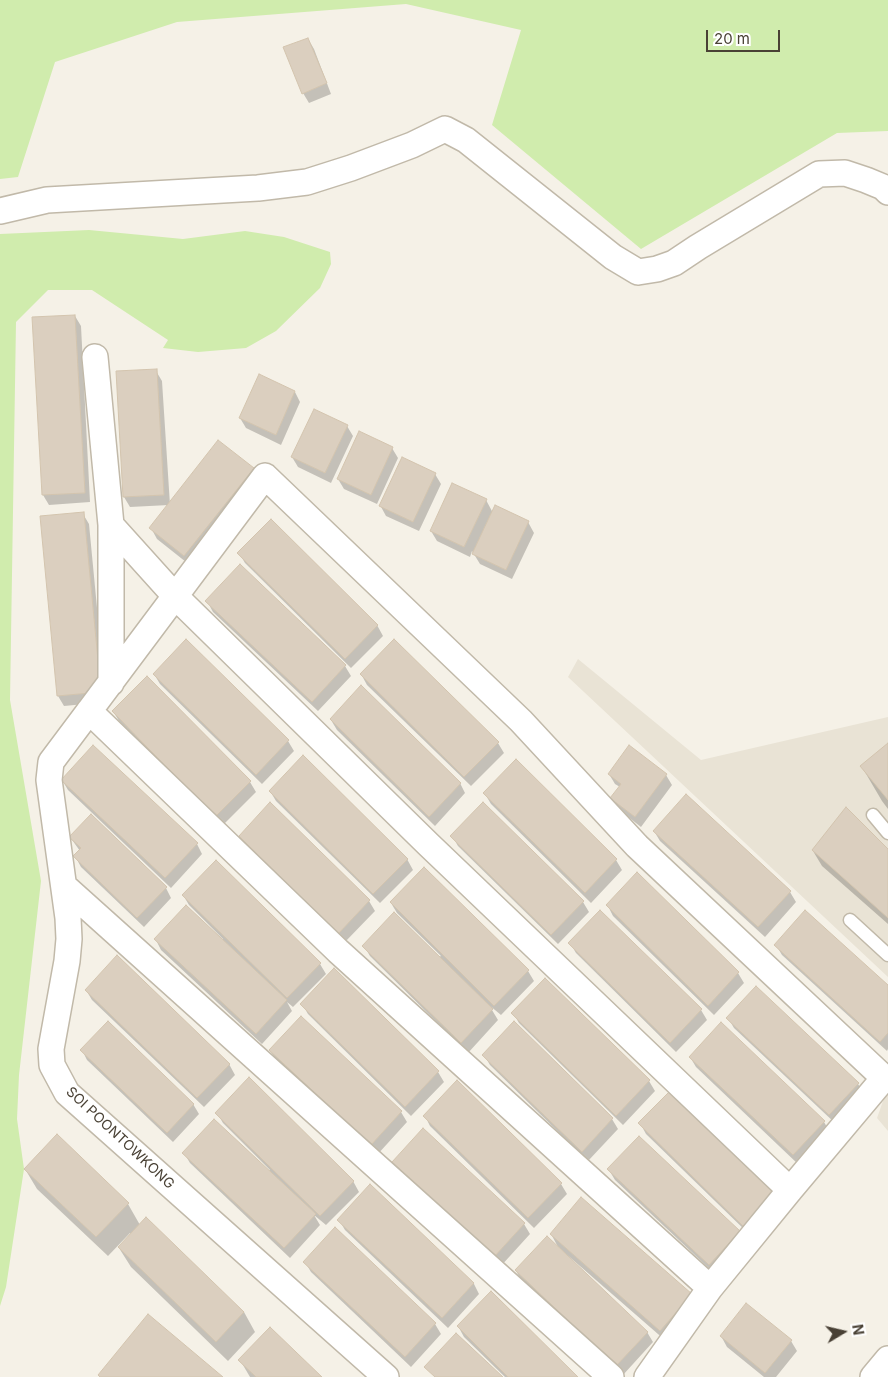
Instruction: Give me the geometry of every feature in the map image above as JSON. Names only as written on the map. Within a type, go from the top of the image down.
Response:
[{"type":"street","points":[[0,211],[47,200],[258,188],[308,182],[412,145],[445,129],[466,140],[613,258],[638,272],[657,270],[674,263],[819,174],[845,173],[883,187],[888,192]]},
{"type":"street","points":[[94,357],[111,525],[111,683]]},
{"type":"street","points":[[647,1377],[710,1288],[790,1190],[886,1078],[637,846],[521,721],[265,476],[89,711],[338,951],[710,1288]]},
{"type":"street","points":[[111,525],[175,596],[428,844],[790,1190]]},
{"type":"street","name":"SOI POONTOWKONG","points":[[89,711],[51,762],[49,780],[64,886],[69,939],[67,961],[51,1049],[52,1065],[67,1093],[386,1377]]},
{"type":"street","points":[[64,886],[611,1377]]},
{"type":"street","points":[[873,1377],[888,1359]]},
{"type":"lane","points":[[873,815],[888,833]]},
{"type":"lane","points":[[850,920],[888,955]]},
{"type":"shaded area","points":[[578,659],[701,760],[888,717],[888,977],[568,677]]},
{"type":"shaded area","points":[[888,1087],[888,1131],[877,1118]]},
{"type":"green space","points":[[0,0],[888,0],[888,131],[837,133],[641,249],[492,125],[521,30],[406,4],[177,22],[55,62],[18,177],[0,179]]},
{"type":"green space","points":[[89,230],[183,239],[245,231],[284,237],[330,252],[331,264],[320,288],[276,331],[246,348],[198,352],[163,348],[168,340],[92,290],[48,290],[16,322],[10,700],[41,881],[19,1075],[17,1119],[24,1169],[6,1287],[0,1306],[0,234]]},
{"type":"building","points":[[308,38],[327,83],[302,94],[283,47]]},
{"type":"building","points":[[75,315],[85,493],[42,495],[32,317]]},
{"type":"building","points":[[157,369],[164,495],[123,497],[116,371]]},
{"type":"building","points":[[259,374],[295,391],[276,435],[239,418]]},
{"type":"building","points":[[314,409],[348,425],[325,473],[291,457]]},
{"type":"building","points":[[359,431],[393,447],[371,495],[337,479]]},
{"type":"building","points":[[218,440],[254,468],[184,556],[149,528]]},
{"type":"building","points":[[402,457],[436,473],[413,522],[379,506]]},
{"type":"building","points":[[452,483],[487,499],[464,547],[430,531]]},
{"type":"building","points":[[495,505],[529,521],[506,570],[472,554]]},
{"type":"building","points":[[84,512],[101,692],[57,696],[40,516]]},
{"type":"building","points":[[271,519],[378,625],[345,659],[237,553]]},
{"type":"building","points":[[240,564],[346,665],[312,702],[205,601]]},
{"type":"building","points":[[186,639],[289,740],[256,775],[153,674]]},
{"type":"building","points":[[394,639],[499,742],[464,777],[360,674]]},
{"type":"building","points":[[147,676],[251,781],[215,817],[112,711]]},
{"type":"building","points":[[361,685],[461,783],[429,817],[330,719]]},
{"type":"building","points":[[888,743],[888,800],[860,766]]},
{"type":"building","points":[[93,745],[198,843],[165,878],[61,780]]},
{"type":"building","points":[[629,745],[667,774],[635,817],[610,798],[621,784],[608,774]]},
{"type":"building","points":[[303,755],[408,859],[373,894],[269,791]]},
{"type":"building","points":[[516,759],[617,859],[585,893],[483,793]]},
{"type":"building","points":[[686,794],[791,891],[758,927],[653,831]]},
{"type":"building","points":[[270,802],[370,900],[338,934],[239,836]]},
{"type":"building","points":[[483,802],[584,901],[551,935],[450,836]]},
{"type":"building","points":[[846,807],[888,849],[888,918],[812,850]]},
{"type":"building","points":[[91,814],[167,887],[137,918],[73,856],[81,848],[69,837]]},
{"type":"building","points":[[216,860],[321,963],[287,998],[182,895]]},
{"type":"building","points":[[424,867],[529,970],[494,1006],[390,902]]},
{"type":"building","points":[[637,872],[739,972],[708,1006],[606,905]]},
{"type":"building","points":[[186,905],[287,1000],[256,1034],[154,939]]},
{"type":"building","points":[[600,910],[702,1009],[670,1043],[568,943]]},
{"type":"building","points":[[805,910],[888,985],[888,1033],[880,1042],[774,945]]},
{"type":"building","points":[[394,912],[493,1009],[461,1043],[362,946]]},
{"type":"building","points":[[117,955],[230,1064],[197,1098],[85,990]]},
{"type":"building","points":[[334,968],[439,1071],[405,1107],[300,1004]]},
{"type":"building","points":[[545,978],[650,1080],[616,1116],[511,1013]]},
{"type":"building","points":[[756,986],[859,1083],[829,1115],[726,1018]]},
{"type":"building","points":[[301,1016],[402,1111],[371,1145],[269,1050]]},
{"type":"building","points":[[108,1021],[194,1104],[167,1133],[80,1050]]},
{"type":"building","points":[[514,1021],[613,1118],[582,1152],[482,1055]]},
{"type":"building","points":[[721,1022],[825,1121],[793,1155],[689,1057]]},
{"type":"building","points":[[249,1077],[354,1181],[320,1216],[215,1113]]},
{"type":"building","points":[[457,1080],[562,1183],[528,1218],[423,1116]]},
{"type":"building","points":[[673,1088],[778,1191],[743,1226],[638,1123]]},
{"type":"building","points":[[214,1119],[316,1214],[284,1248],[182,1153]]},
{"type":"building","points":[[423,1128],[525,1223],[494,1257],[392,1162]]},
{"type":"building","points":[[57,1134],[129,1203],[96,1237],[24,1169]]},
{"type":"building","points":[[639,1136],[740,1231],[709,1265],[607,1169]]},
{"type":"building","points":[[370,1184],[474,1283],[442,1318],[337,1220]]},
{"type":"building","points":[[581,1197],[692,1294],[660,1331],[550,1234]]},
{"type":"building","points":[[146,1217],[244,1312],[216,1342],[118,1247]]},
{"type":"building","points":[[335,1227],[436,1323],[405,1357],[303,1262]]},
{"type":"building","points":[[547,1236],[648,1332],[616,1366],[515,1270]]},
{"type":"building","points":[[491,1291],[578,1377],[508,1377],[457,1326]]},
{"type":"building","points":[[746,1303],[792,1340],[765,1373],[720,1336]]},
{"type":"building","points":[[148,1314],[223,1377],[100,1377],[98,1375]]},
{"type":"building","points":[[270,1327],[322,1377],[256,1377],[238,1360]]},
{"type":"building","points":[[456,1333],[503,1377],[435,1377],[424,1367]]}]
